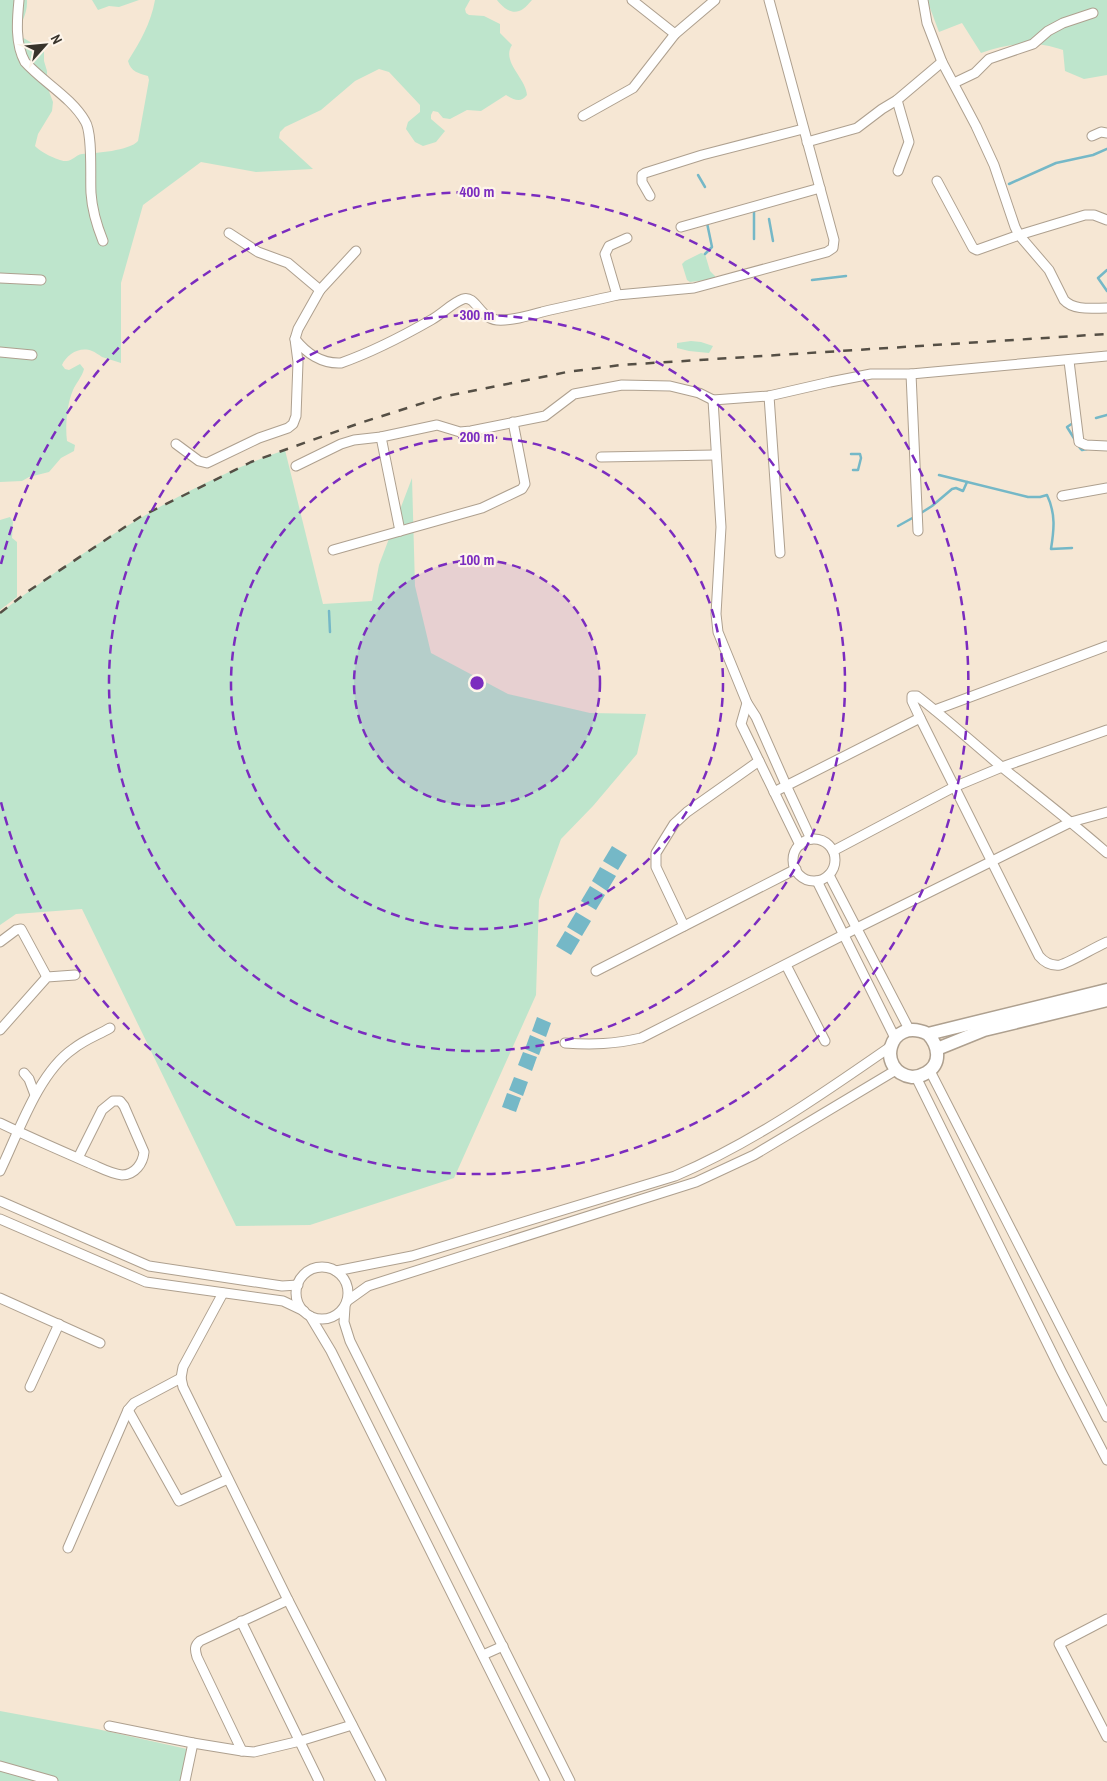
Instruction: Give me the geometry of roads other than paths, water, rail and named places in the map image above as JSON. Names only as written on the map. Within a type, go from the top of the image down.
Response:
[{"type":"highway","points":[[928,1034],[1107,990]]},
{"type":"highway","points":[[937,1049],[984,1030],[1107,1000]]},
{"type":"highway","points":[[909,1029],[919,1030],[928,1034],[934,1040],[938,1057],[930,1071],[916,1077],[905,1076],[896,1070],[890,1055],[893,1042],[901,1032],[909,1029]]},
{"type":"street","points":[[19,0],[18,30],[22,56],[25,62],[78,111],[87,122],[91,195],[98,229],[103,241]]},
{"type":"street","points":[[632,0],[675,34]]},
{"type":"street","points":[[583,116],[633,88],[675,34],[714,0]]},
{"type":"street","points":[[295,339],[312,355],[341,363],[374,349],[433,319],[466,298],[473,300],[488,318],[499,320],[522,317],[617,295],[694,288],[827,252],[833,248],[834,240],[769,0]]},
{"type":"street","points":[[923,0],[927,24],[942,62],[994,165],[1020,235],[1049,270],[1064,300],[1068,304],[1073,307],[1107,308]]},
{"type":"street","points":[[954,83],[975,73],[989,59],[1032,44],[1048,31],[1063,23],[1093,13]]},
{"type":"street","points":[[807,142],[853,131],[897,100],[942,62]]},
{"type":"street","points":[[897,100],[909,139],[898,171]]},
{"type":"street","points":[[650,196],[642,182],[642,175],[645,173],[702,155],[803,129]]},
{"type":"street","points":[[1092,136],[1101,132],[1107,133]]},
{"type":"street","points":[[937,180],[975,250],[981,250],[1020,235],[1086,215],[1094,215],[1107,220]]},
{"type":"street","points":[[681,227],[820,188]]},
{"type":"street","points":[[230,233],[258,252],[288,263],[320,290]]},
{"type":"street","points":[[617,295],[605,254],[608,246],[627,238]]},
{"type":"street","points":[[176,444],[202,463],[207,463],[259,438],[288,428],[293,424],[296,416],[298,362],[295,339],[298,329],[320,290],[356,251]]},
{"type":"street","points":[[0,278],[41,280]]},
{"type":"street","points":[[0,352],[32,355]]},
{"type":"street","points":[[296,466],[341,444],[437,424],[460,432],[545,416],[574,394],[622,385],[670,386],[700,393],[713,400],[769,396],[871,374],[911,374],[1069,361],[1107,356]]},
{"type":"street","points":[[1069,361],[1079,442],[1086,445],[1107,446]]},
{"type":"street","points":[[911,374],[918,531]]},
{"type":"street","points":[[769,396],[780,553]]},
{"type":"street","points":[[713,400],[721,527],[716,614],[718,632],[747,703],[756,717],[812,839]]},
{"type":"street","points":[[333,550],[482,508],[522,489],[524,484],[513,422]]},
{"type":"street","points":[[380,437],[400,531]]},
{"type":"street","points":[[601,457],[715,455]]},
{"type":"street","points":[[1062,496],[1107,488]]},
{"type":"street","points":[[935,710],[1107,646]]},
{"type":"street","points":[[1107,853],[935,710],[917,696],[912,696],[912,701],[954,788],[1039,956],[1043,961],[1060,965],[1107,942]]},
{"type":"street","points":[[747,703],[740,724],[800,845]]},
{"type":"street","points":[[774,792],[920,718]]},
{"type":"street","points":[[833,851],[954,788],[1002,767],[1107,730]]},
{"type":"street","points":[[684,926],[656,867],[656,853],[674,824],[687,812],[759,761]]},
{"type":"street","points":[[565,1043],[587,1045],[613,1044],[641,1038],[844,934],[1071,822],[1107,812]]},
{"type":"street","points":[[812,839],[824,842],[833,851],[835,864],[830,875],[817,880],[805,878],[796,869],[794,856],[800,845],[812,839]]},
{"type":"street","points":[[596,970],[796,869]]},
{"type":"street","points":[[830,875],[909,1029]]},
{"type":"street","points":[[545,1781],[331,1351],[297,1299],[298,1285],[302,1278],[314,1269],[321,1268],[336,1271],[412,1256],[675,1176],[753,1138],[893,1042],[844,934],[817,880]]},
{"type":"street","points":[[0,942],[16,930],[21,929],[47,978]]},
{"type":"street","points":[[786,965],[825,1041]]},
{"type":"street","points":[[0,1030],[47,978],[75,975]]},
{"type":"street","points":[[0,1171],[35,1095],[65,1055],[73,1048],[110,1028]]},
{"type":"street","points":[[0,1219],[146,1282],[283,1301],[307,1313],[325,1319],[333,1317],[368,1286],[696,1182],[754,1155],[896,1070]]},
{"type":"street","points":[[930,1071],[1107,1417]]},
{"type":"street","points":[[24,1073],[29,1079],[35,1095]]},
{"type":"street","points":[[916,1077],[1060,1370],[1107,1460]]},
{"type":"street","points":[[0,1123],[78,1158],[123,1175],[138,1168],[143,1160],[144,1152],[120,1101],[113,1101],[102,1110],[78,1158]]},
{"type":"street","points":[[0,1201],[149,1266],[282,1286],[298,1285]]},
{"type":"street","points":[[146,1282],[149,1266]]},
{"type":"street","points":[[336,1271],[346,1284],[348,1293],[344,1322],[350,1341],[570,1781]]},
{"type":"street","points":[[222,1292],[183,1367],[181,1378],[183,1387],[288,1600],[381,1781]]},
{"type":"street","points":[[0,1298],[100,1343]]},
{"type":"street","points":[[30,1387],[59,1324]]},
{"type":"street","points":[[68,1548],[128,1410],[134,1403],[181,1378]]},
{"type":"street","points":[[128,1410],[179,1501],[228,1479]]},
{"type":"street","points":[[242,1751],[195,1649],[196,1644],[288,1600]]},
{"type":"street","points":[[1107,1619],[1059,1644],[1107,1737]]},
{"type":"street","points":[[241,1621],[319,1781]]},
{"type":"street","points":[[483,1655],[502,1646]]},
{"type":"street","points":[[109,1726],[193,1743],[254,1752],[300,1742],[352,1725]]},
{"type":"street","points":[[185,1781],[193,1743]]},
{"type":"street","points":[[0,1766],[53,1781]]},
{"type":"water","points":[[612,846],[627,855],[618,870],[603,861]]},
{"type":"water","points":[[600,867],[616,876],[607,891],[592,881]]},
{"type":"water","points":[[590,886],[605,895],[596,910],[581,901]]},
{"type":"water","points":[[576,912],[591,921],[582,936],[567,927]]},
{"type":"water","points":[[565,931],[580,940],[571,955],[556,946]]},
{"type":"water","points":[[537,1017],[551,1023],[546,1037],[532,1031]]},
{"type":"water","points":[[530,1035],[544,1041],[539,1055],[525,1049]]},
{"type":"water","points":[[523,1052],[537,1057],[532,1071],[518,1065]]},
{"type":"water","points":[[514,1077],[528,1082],[523,1096],[509,1090]]},
{"type":"water","points":[[507,1093],[521,1098],[516,1112],[502,1107]]},
{"type":"waterway","points":[[1009,184],[1056,163],[1093,155],[1107,149]]},
{"type":"waterway","points":[[698,175],[705,187]]},
{"type":"waterway","points":[[754,208],[754,239]]},
{"type":"waterway","points":[[769,219],[773,241]]},
{"type":"waterway","points":[[705,254],[712,247],[707,223]]},
{"type":"waterway","points":[[1107,270],[1098,278],[1107,291]]},
{"type":"waterway","points":[[812,280],[846,276]]},
{"type":"waterway","points":[[1096,418],[1107,415]]},
{"type":"waterway","points":[[1073,423],[1067,427],[1080,448],[1082,450],[1087,449]]},
{"type":"waterway","points":[[851,454],[860,454],[861,458],[858,470],[853,470]]},
{"type":"waterway","points":[[939,475],[1028,497],[1047,495],[1054,522],[1051,549],[1072,548]]},
{"type":"waterway","points":[[921,513],[952,489],[956,488],[963,491],[967,482]]},
{"type":"waterway","points":[[898,526],[916,516]]},
{"type":"waterway","points":[[329,611],[330,632]]},
{"type":"railway","points":[[0,613],[30,590],[140,517],[251,462],[360,423],[442,397],[567,372],[621,365],[1107,334]]}]
